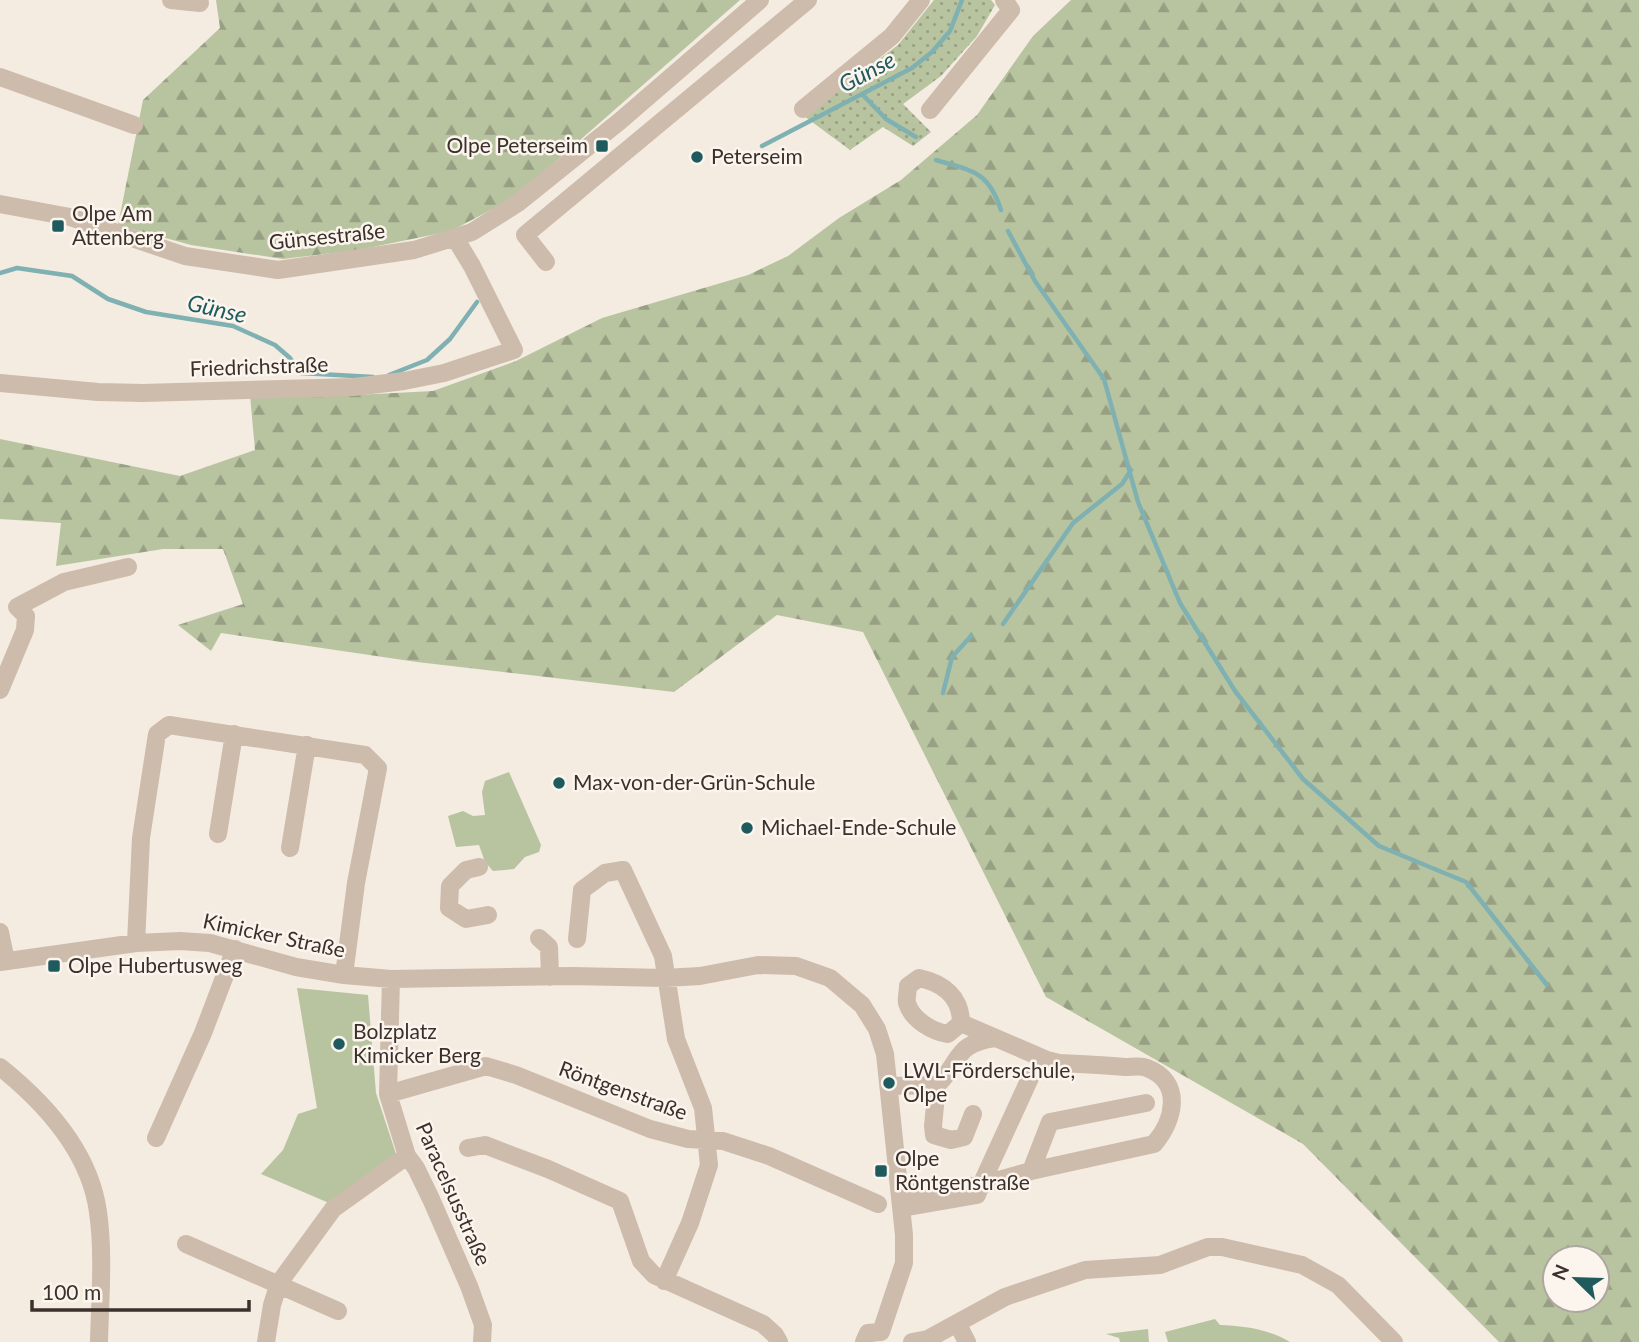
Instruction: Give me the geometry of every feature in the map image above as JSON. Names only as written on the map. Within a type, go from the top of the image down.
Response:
[{"type":"street","points":[[171,0],[200,3]]},
{"type":"street","name":"Günsestraße","points":[[0,204],[70,216],[185,256],[278,270],[414,250],[472,232],[518,203],[620,121],[760,0]]},
{"type":"street","points":[[546,262],[525,234],[808,0]]},
{"type":"street","points":[[930,110],[1011,10],[1004,0]]},
{"type":"street","points":[[803,109],[892,36],[918,1]]},
{"type":"street","points":[[0,77],[134,125]]},
{"type":"street","name":"Friedrichstraße","points":[[0,383],[98,392],[143,393],[354,387],[444,373],[514,350],[472,265],[455,238]]},
{"type":"street","points":[[9,607],[64,582],[128,567]]},
{"type":"street","points":[[0,690],[25,630],[26,616],[9,607]]},
{"type":"street","points":[[136,943],[141,838],[157,734],[169,725],[307,745],[365,755],[378,768],[356,883],[344,975]]},
{"type":"street","points":[[218,834],[234,734]]},
{"type":"street","points":[[290,848],[307,745]]},
{"type":"street","points":[[479,867],[466,870],[450,886],[449,908],[466,919],[488,915]]},
{"type":"street","points":[[578,939],[582,890],[605,873],[623,870],[663,956],[676,1039],[703,1108],[709,1165],[690,1223],[664,1281]]},
{"type":"street","points":[[0,932],[3,962]]},
{"type":"street","points":[[539,938],[549,947],[550,976]]},
{"type":"street","name":"Kimicker Straße","points":[[3,962],[136,943],[180,941],[210,943],[296,967],[391,979],[550,976],[665,978],[700,976],[758,965],[796,966],[830,978],[862,1006],[877,1029],[886,1054],[901,1201],[904,1263],[883,1337]]},
{"type":"street","points":[[156,1138],[203,1033],[234,949]]},
{"type":"street","name":"Paracelsusstraße","points":[[391,979],[388,1094],[407,1156],[426,1189],[469,1286],[483,1325],[482,1342]]},
{"type":"street","points":[[889,1086],[937,1085],[947,1076],[955,1059],[955,1029],[995,1038],[1059,1063],[1145,1067],[1167,1083],[1172,1100],[1171,1116],[1154,1144],[981,1185]]},
{"type":"street","points":[[955,1059],[976,1041],[995,1038]]},
{"type":"street","name":"Röntgenstraße","points":[[388,1094],[486,1066],[516,1075],[650,1129],[688,1139],[723,1141],[769,1156],[878,1204]]},
{"type":"street","points":[[0,1067],[21,1084],[60,1127],[89,1176],[98,1211],[99,1342]]},
{"type":"street","points":[[901,1201],[977,1195],[1030,1078]]},
{"type":"street","points":[[937,1085],[934,1135],[951,1140],[964,1137],[973,1114]]},
{"type":"street","points":[[1031,1171],[1050,1122],[1146,1102]]},
{"type":"street","points":[[468,1148],[485,1145],[620,1201],[641,1261],[654,1275],[763,1324],[779,1342]]},
{"type":"street","points":[[266,1342],[272,1305],[279,1283],[333,1209],[407,1156]]},
{"type":"street","points":[[186,1244],[338,1311]]},
{"type":"street","points":[[898,1342],[928,1339],[1005,1297],[1085,1270],[1160,1265],[1208,1247],[1222,1247],[1302,1265],[1338,1285],[1394,1342]]},
{"type":"street","points":[[957,1323],[967,1342]]},
{"type":"street","points":[[864,1342],[868,1333],[883,1337]]},
{"type":"green space","points":[[216,0],[740,0],[515,197],[451,231],[358,250],[283,259],[191,245],[118,225],[143,100],[220,28]]},
{"type":"green space","points":[[934,0],[991,0],[995,5],[977,36],[941,76],[903,104],[931,132],[913,146],[883,127],[850,150],[804,116],[898,45]]},
{"type":"green space","points":[[1071,0],[1639,0],[1639,1342],[1499,1342],[1303,1144],[1046,997],[863,632],[777,615],[674,692],[417,662],[221,633],[211,651],[178,625],[243,604],[223,549],[163,549],[56,566],[61,523],[0,519],[0,439],[180,476],[255,450],[250,395],[356,395],[433,391],[516,361],[602,318],[748,275],[788,256],[839,218],[901,180],[977,115],[1033,36]]},
{"type":"green space","points":[[509,772],[541,845],[539,852],[525,857],[514,869],[493,871],[485,862],[479,845],[456,847],[448,816],[463,811],[473,816],[485,815],[482,792],[485,781]]},
{"type":"green space","points":[[297,988],[368,995],[376,1093],[397,1157],[329,1203],[261,1174],[283,1150],[298,1114],[317,1108]]},
{"type":"green space","points":[[1215,1319],[1220,1325],[1256,1329],[1290,1342],[1168,1342],[1165,1332]]},
{"type":"green space","points":[[1148,1329],[1149,1342],[1120,1342],[1119,1338],[1106,1334]]},
{"type":"waterway","name":"Günse","points":[[762,146],[912,68],[932,52],[950,31],[962,0]]},
{"type":"waterway","points":[[862,94],[886,119],[916,137]]},
{"type":"waterway","points":[[936,160],[978,174],[991,187],[1001,210]]},
{"type":"waterway","points":[[1008,231],[1035,281],[1104,379],[1138,502],[1180,603],[1235,691],[1303,779],[1379,846],[1466,882],[1547,985]]},
{"type":"waterway","name":"Günse","points":[[0,273],[17,268],[72,276],[108,299],[146,312],[233,326],[275,345],[290,358],[301,373],[373,377]]},
{"type":"waterway","name":"Günse","points":[[389,375],[427,360],[450,339],[477,302]]},
{"type":"waterway","points":[[1003,624],[1073,523],[1122,484],[1131,470]]},
{"type":"waterway","points":[[943,693],[952,657],[971,636]]},
{"type":"place","name":"Olpe Peterseim","points":[[602,146]]},
{"type":"place","name":"Peterseim","points":[[697,157]]},
{"type":"place","name":"Olpe Am Attenberg","points":[[58,226]]},
{"type":"place","name":"Max-von-der-Grün-Schule","points":[[559,783]]},
{"type":"place","name":"Michael-Ende-Schule","points":[[747,828]]},
{"type":"place","name":"Olpe Hubertusweg","points":[[54,966]]},
{"type":"place","name":"Bolzplatz Kimicker Berg","points":[[339,1044]]},
{"type":"place","name":"LWL-Förderschule, Olpe","points":[[889,1083]]},
{"type":"place","name":"Olpe Röntgenstraße","points":[[881,1171]]}]
